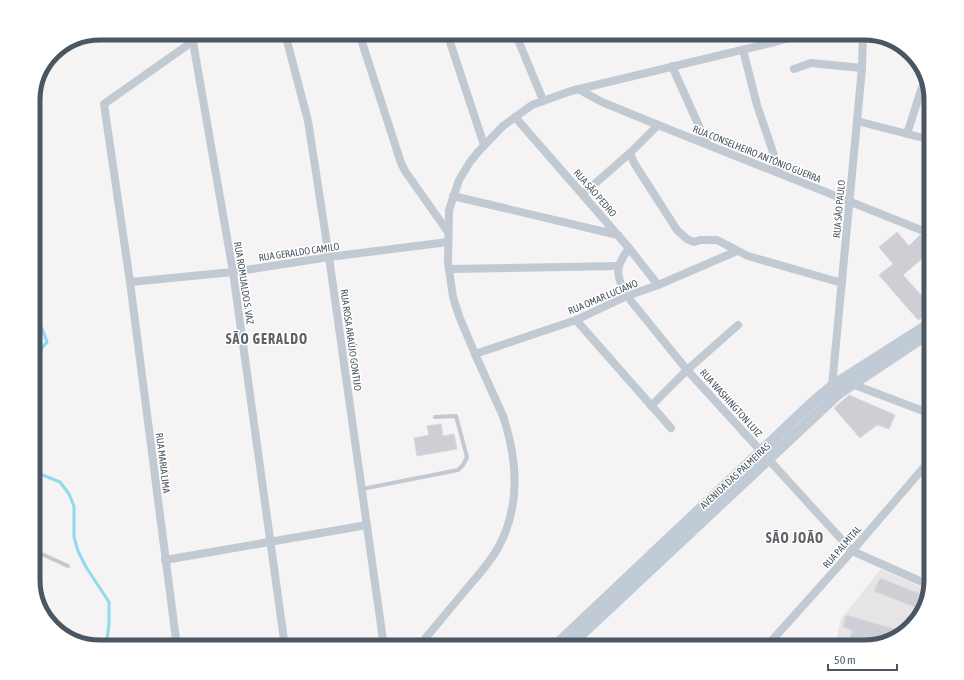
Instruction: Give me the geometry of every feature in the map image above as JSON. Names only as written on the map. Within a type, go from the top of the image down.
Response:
[{"type":"main road","name":"AVENIDA DAS PALMEIRAS","points":[[765,455],[813,402],[832,386],[924,327]]},
{"type":"main road","name":"AVENIDA DAS PALMEIRAS","points":[[562,640],[614,597],[765,455],[838,394],[924,337]]},
{"type":"main road","name":"AVENIDA DAS PALMEIRAS","points":[[574,640],[614,597]]},
{"type":"street","name":"RUA ROMUALDO S. VAZ","points":[[196,40],[233,272],[284,640]]},
{"type":"street","name":"RUA MARIA LIMA","points":[[176,640],[130,282],[104,104],[196,40]]},
{"type":"street","name":"RUA ROSA ARAÚJO GONTIJO","points":[[287,40],[308,121],[330,258],[383,640]]},
{"type":"street","points":[[361,40],[401,163],[448,232]]},
{"type":"street","points":[[449,40],[484,145]]},
{"type":"street","points":[[518,40],[543,100]]},
{"type":"street","points":[[424,640],[476,578],[500,544],[512,514],[514,502],[515,473],[508,432],[503,416],[475,354],[457,309],[449,269],[449,210],[459,180],[470,162],[503,126],[532,105],[543,100],[578,89],[779,40]]},
{"type":"street","name":"RUA SÃO PAULO","points":[[832,386],[862,68],[863,40]]},
{"type":"street","points":[[742,50],[757,105],[780,173]]},
{"type":"street","points":[[794,69],[811,63],[862,68]]},
{"type":"street","points":[[672,66],[707,144]]},
{"type":"street","points":[[907,134],[922,87]]},
{"type":"street","name":"RUA CONSELHEIRO ANTÔNIO GUERRA","points":[[578,89],[602,102],[924,231]]},
{"type":"street","name":"RUA SÃO PEDRO","points":[[515,117],[584,194],[658,285]]},
{"type":"street","points":[[857,121],[924,138]]},
{"type":"street","points":[[584,194],[630,153],[658,125]]},
{"type":"street","points":[[630,153],[634,163],[682,236],[687,240],[694,242],[700,240],[717,240],[748,256],[842,283]]},
{"type":"street","points":[[453,196],[618,235]]},
{"type":"street","name":"RUA GERALDO CAMILO","points":[[130,282],[233,272],[448,242]]},
{"type":"street","points":[[449,269],[618,266],[629,248]]},
{"type":"street","name":"RUA OMAR LUCIANO","points":[[475,354],[576,320],[627,296],[658,285],[737,251]]},
{"type":"street","name":"RUA WASHINGTON LUIZ","points":[[618,266],[620,284],[627,296],[688,370],[852,551],[924,582]]},
{"type":"street","points":[[576,320],[671,428]]},
{"type":"street","points":[[651,406],[738,325]]},
{"type":"street","points":[[852,384],[924,411]]},
{"type":"street","name":"RUA PALMITAL","points":[[772,640],[924,468]]},
{"type":"street","points":[[165,560],[367,525]]},
{"type":"lane","points":[[362,489],[458,470],[463,465],[467,457],[456,416],[435,417]]},
{"type":"lane","points":[[40,553],[68,566]]},
{"type":"shaded area","points":[[881,569],[923,588],[921,599],[914,613],[901,628],[880,638],[864,640],[836,640],[841,619]]},
{"type":"building","points":[[897,232],[909,246],[920,235],[924,236],[924,257],[903,275],[921,295],[924,294],[924,316],[918,320],[879,275],[893,264],[879,247]]},
{"type":"building","points":[[849,395],[895,415],[889,429],[877,425],[860,438],[834,408]]},
{"type":"building","points":[[441,424],[443,436],[454,434],[457,449],[417,456],[414,438],[429,435],[427,426]]},
{"type":"building","points":[[880,578],[920,594],[915,607],[874,591]]},
{"type":"building","points":[[846,615],[897,630],[880,638],[850,640],[852,630],[843,627]]},
{"type":"waterway","points":[[40,327],[42,328],[47,342],[40,352]]},
{"type":"waterway","points":[[40,474],[60,482],[69,494],[74,506],[74,537],[78,551],[86,567],[109,602],[109,624],[107,640]]},
{"type":"district","name":"SÃO GERALDO","points":[[267,339]]},
{"type":"district","name":"SÃO JOÃO","points":[[795,538]]}]
